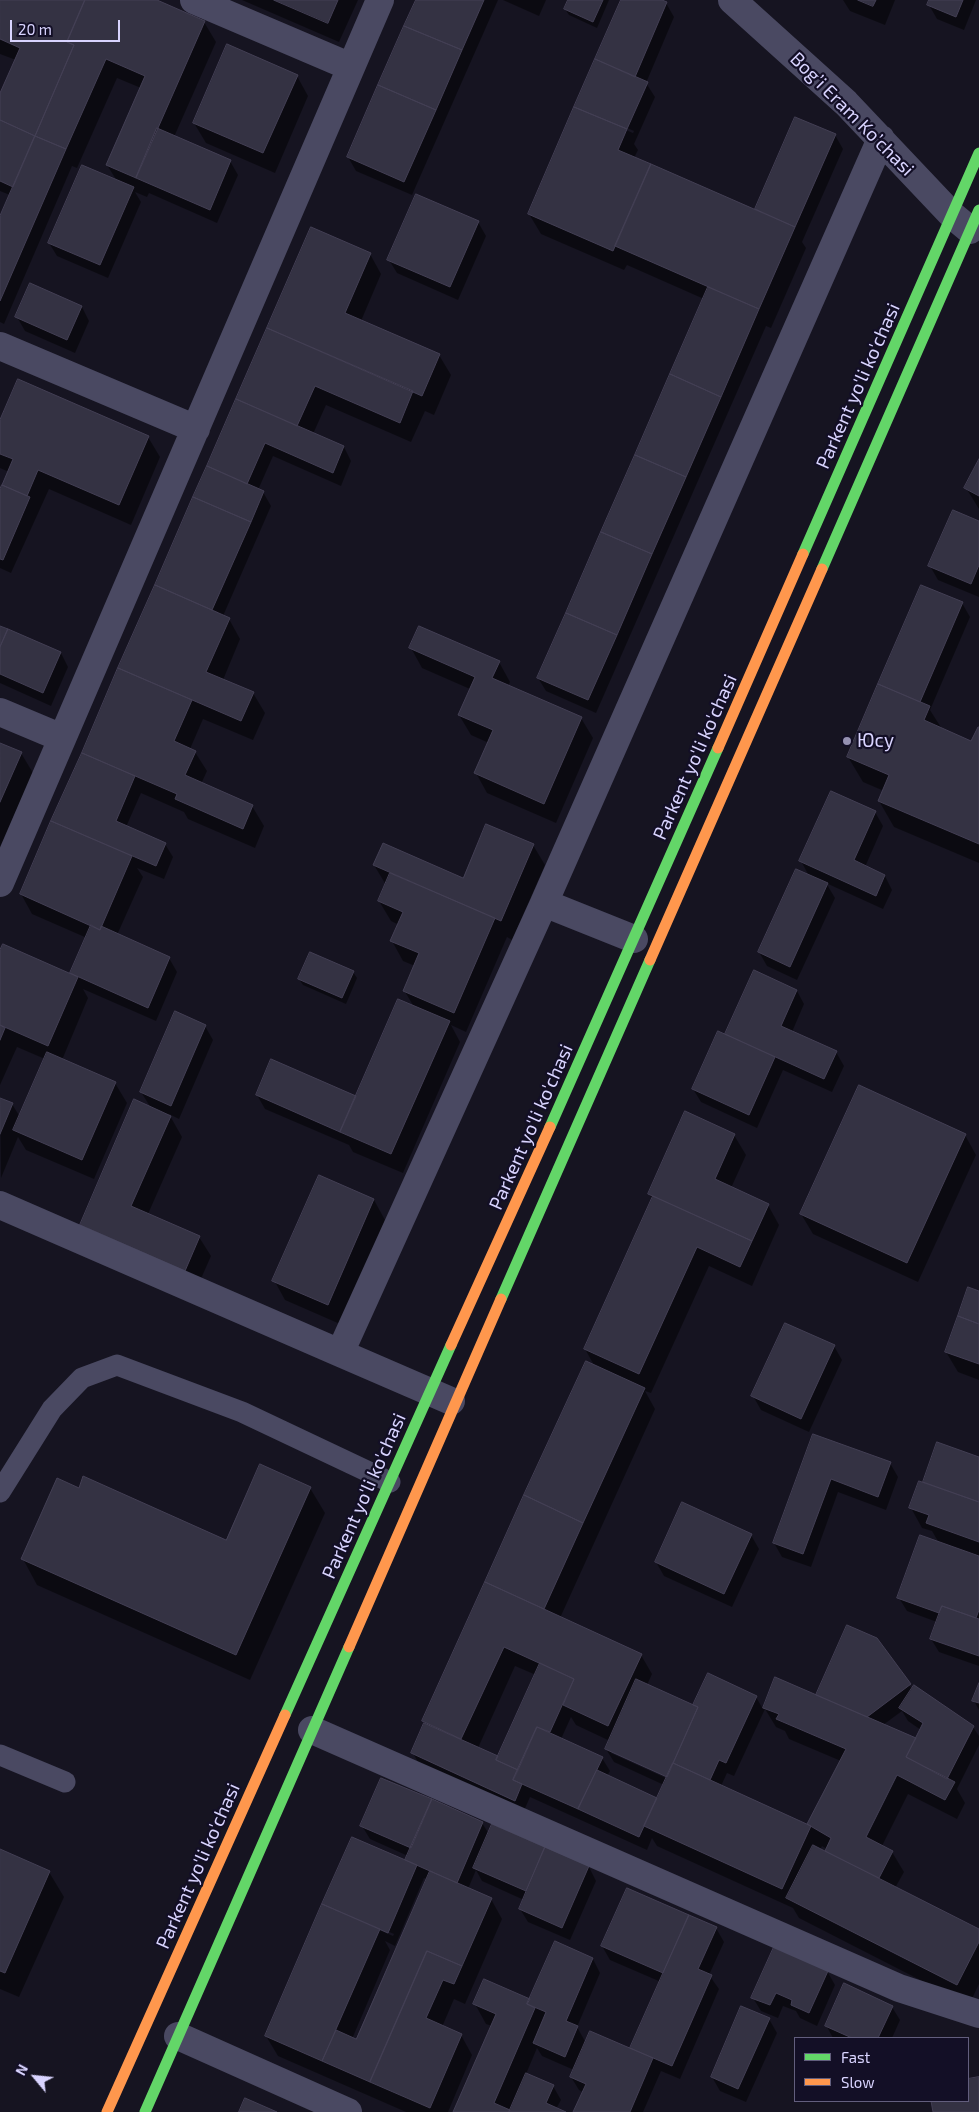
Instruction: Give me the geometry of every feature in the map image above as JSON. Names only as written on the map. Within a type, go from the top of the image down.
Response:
[{"type":"street","points":[[194,0],[351,66]]},
{"type":"street","points":[[0,883],[380,0]]},
{"type":"street","name":"Bog’i Eram Ko’chasi","points":[[732,0],[846,102],[881,139],[967,218]]},
{"type":"street","points":[[340,1353],[544,903],[881,139]]},
{"type":"street","name":"Parkent yo'li ko'chasi","points":[[145,2112],[456,1403],[967,218],[979,153]]},
{"type":"street","name":"Parkent yo'li ko'chasi","points":[[107,2112],[634,939],[967,218]]},
{"type":"street","points":[[0,346],[196,429]]},
{"type":"street","points":[[0,712],[62,738]]},
{"type":"street","points":[[544,903],[634,939]]},
{"type":"street","points":[[0,1205],[456,1403]]},
{"type":"street","points":[[312,1730],[899,1988],[979,2014]]},
{"type":"street","points":[[178,2036],[348,2112]]},
{"type":"lane","points":[[0,1492],[52,1409],[82,1378],[117,1365],[242,1412],[390,1482]]},
{"type":"lane","points":[[0,1755],[65,1782]]},
{"type":"building","points":[[0,0],[85,0],[67,42],[74,45],[35,136],[0,120],[0,93],[20,48],[0,39]]},
{"type":"building","points":[[85,0],[157,0],[205,21],[136,178],[106,165],[145,76],[106,59],[66,149],[35,136],[74,45],[67,42]]},
{"type":"building","points":[[274,0],[338,0],[328,23]]},
{"type":"building","points":[[416,0],[484,0],[462,50],[404,26]]},
{"type":"building","points":[[568,0],[603,0],[593,22],[564,9]]},
{"type":"building","points":[[621,0],[662,0],[667,2],[635,77],[595,59]]},
{"type":"building","points":[[858,0],[876,0],[873,6]]},
{"type":"building","points":[[929,0],[963,0],[956,17],[927,5]]},
{"type":"building","points":[[404,26],[462,50],[436,110],[378,85]]},
{"type":"building","points":[[227,44],[298,75],[263,153],[193,123]]},
{"type":"building","points":[[595,59],[648,82],[627,129],[574,107]]},
{"type":"building","points":[[378,85],[436,110],[404,182],[347,157]]},
{"type":"building","points":[[574,107],[627,129],[618,150],[651,164],[613,251],[528,214]]},
{"type":"building","points":[[795,117],[836,134],[795,227],[755,209]]},
{"type":"building","points":[[0,120],[35,136],[13,187],[0,181]]},
{"type":"building","points":[[157,128],[231,160],[210,210],[136,178]]},
{"type":"building","points":[[35,136],[66,149],[0,301],[0,216]]},
{"type":"building","points":[[651,164],[795,227],[759,309],[615,246]]},
{"type":"building","points":[[82,165],[134,187],[100,265],[48,243]]},
{"type":"building","points":[[416,194],[479,221],[450,287],[387,260]]},
{"type":"building","points":[[311,227],[371,253],[345,313],[440,354],[422,396],[267,328]]},
{"type":"building","points":[[30,283],[82,306],[67,340],[15,317]]},
{"type":"building","points":[[708,287],[759,309],[721,397],[670,374]]},
{"type":"building","points":[[267,328],[413,391],[400,423],[315,386],[297,426],[236,399]]},
{"type":"building","points":[[670,374],[721,397],[686,477],[635,455]]},
{"type":"building","points":[[18,379],[149,436],[119,505],[38,470],[27,496],[2,485],[13,459],[0,454],[0,420]]},
{"type":"building","points":[[236,399],[344,446],[333,473],[265,443],[247,484],[207,466]]},
{"type":"building","points":[[635,455],[686,477],[652,554],[601,532]]},
{"type":"building","points":[[979,459],[979,496],[964,488]]},
{"type":"building","points":[[207,466],[264,491],[251,522],[193,497]]},
{"type":"building","points":[[2,485],[30,497],[3,560],[0,559],[0,489]]},
{"type":"building","points":[[193,497],[251,522],[212,610],[155,585]]},
{"type":"building","points":[[953,510],[979,521],[979,565],[971,584],[928,566]]},
{"type":"building","points":[[601,532],[652,554],[617,635],[566,613]]},
{"type":"building","points":[[155,585],[230,618],[206,672],[254,692],[241,721],[118,668]]},
{"type":"building","points":[[921,585],[963,602],[920,702],[878,684]]},
{"type":"building","points":[[566,613],[617,635],[588,700],[537,678]]},
{"type":"building","points":[[0,626],[8,629],[0,647]]},
{"type":"building","points":[[419,626],[500,661],[492,678],[582,717],[544,804],[474,773],[493,730],[458,715],[475,677],[409,648]]},
{"type":"building","points":[[8,629],[61,652],[43,693],[0,674],[0,647]]},
{"type":"building","points":[[118,668],[192,700],[174,741],[196,751],[185,775],[253,805],[243,829],[175,799],[177,794],[82,753]]},
{"type":"building","points":[[878,684],[930,706],[924,720],[971,741],[979,727],[979,844],[878,801],[889,775],[847,757]]},
{"type":"building","points":[[0,743],[22,752],[0,802]]},
{"type":"building","points":[[82,753],[135,776],[116,821],[166,843],[156,866],[51,821]]},
{"type":"building","points":[[831,791],[876,811],[854,860],[885,875],[876,896],[799,861]]},
{"type":"building","points":[[51,821],[132,856],[100,930],[20,894]]},
{"type":"building","points":[[486,824],[534,844],[501,921],[373,865],[383,843],[463,878]]},
{"type":"building","points":[[796,869],[828,883],[790,967],[758,952]]},
{"type":"building","points":[[390,873],[495,918],[454,1013],[403,991],[419,953],[390,941],[403,912],[378,901]]},
{"type":"building","points":[[91,925],[100,930],[101,926],[170,957],[148,1008],[70,973]]},
{"type":"building","points":[[3,944],[78,977],[48,1046],[0,1025],[0,950]]},
{"type":"building","points":[[310,952],[354,971],[342,998],[298,979]]},
{"type":"building","points":[[754,970],[797,990],[781,1026],[837,1051],[824,1079],[725,1034]]},
{"type":"building","points":[[398,999],[450,1021],[391,1154],[340,1132]]},
{"type":"building","points":[[175,1011],[206,1025],[171,1106],[140,1092]]},
{"type":"building","points":[[0,1025],[5,1028],[0,1040]]},
{"type":"building","points":[[718,1031],[775,1057],[749,1115],[692,1089]]},
{"type":"building","points":[[47,1052],[116,1082],[82,1160],[13,1130]]},
{"type":"building","points":[[271,1059],[356,1096],[340,1132],[256,1095]]},
{"type":"building","points":[[859,1085],[966,1134],[907,1263],[800,1214]]},
{"type":"building","points":[[0,1098],[13,1103],[0,1134]]},
{"type":"building","points":[[134,1099],[171,1116],[131,1206],[200,1236],[185,1271],[80,1225]]},
{"type":"building","points":[[685,1111],[735,1134],[715,1179],[769,1204],[752,1241],[648,1194]]},
{"type":"building","points":[[319,1175],[374,1199],[328,1305],[272,1281]]},
{"type":"building","points":[[653,1196],[752,1241],[740,1267],[697,1247],[639,1374],[584,1349]]},
{"type":"building","points":[[968,1287],[979,1291],[979,1324],[958,1316]]},
{"type":"building","points":[[958,1316],[979,1324],[979,1364],[945,1352]]},
{"type":"building","points":[[785,1323],[835,1345],[801,1419],[751,1396]]},
{"type":"building","points":[[586,1361],[645,1388],[583,1523],[524,1495]]},
{"type":"building","points":[[813,1434],[891,1462],[878,1497],[831,1479],[803,1554],[773,1543]]},
{"type":"building","points":[[937,1442],[979,1457],[979,1502],[923,1482]]},
{"type":"building","points":[[260,1464],[311,1487],[236,1655],[21,1559],[57,1478],[79,1488],[83,1476],[226,1540]]},
{"type":"building","points":[[919,1481],[979,1502],[979,1542],[926,1523],[929,1515],[909,1508]]},
{"type":"building","points":[[524,1495],[583,1523],[544,1609],[485,1582]]},
{"type":"building","points":[[682,1502],[752,1534],[724,1594],[655,1562]]},
{"type":"building","points":[[920,1535],[979,1556],[979,1610],[976,1618],[942,1606],[939,1613],[897,1598]]},
{"type":"building","points":[[485,1582],[642,1654],[608,1726],[563,1705],[574,1679],[504,1647],[461,1739],[422,1721]]},
{"type":"building","points":[[942,1606],[979,1619],[979,1656],[930,1639]]},
{"type":"building","points":[[847,1625],[877,1638],[911,1684],[867,1717],[816,1695]]},
{"type":"building","points":[[540,1663],[574,1679],[550,1732],[537,1727],[518,1770],[496,1760]]},
{"type":"building","points":[[708,1673],[757,1696],[726,1763],[719,1760],[710,1780],[673,1763],[698,1707],[693,1705]]},
{"type":"building","points":[[775,1677],[916,1738],[906,1757],[955,1782],[945,1800],[897,1775],[866,1837],[893,1851],[879,1878],[825,1851],[831,1838],[807,1824],[846,1749],[776,1719],[779,1714],[763,1708]]},
{"type":"building","points":[[636,1679],[698,1707],[667,1777],[605,1749]]},
{"type":"building","points":[[979,1683],[979,1703],[972,1701]]},
{"type":"building","points":[[914,1685],[974,1726],[947,1779],[906,1757],[923,1723],[899,1708]]},
{"type":"building","points":[[424,1723],[498,1756],[496,1760],[518,1770],[513,1780],[522,1784],[515,1801],[411,1753]]},
{"type":"building","points":[[537,1727],[603,1757],[578,1809],[513,1780]]},
{"type":"building","points":[[673,1763],[811,1826],[782,1889],[644,1826]]},
{"type":"building","points":[[597,1770],[657,1798],[639,1837],[578,1809]]},
{"type":"building","points":[[381,1778],[432,1799],[411,1848],[360,1826]]},
{"type":"building","points":[[432,1799],[483,1822],[457,1883],[405,1860]]},
{"type":"building","points":[[492,1824],[545,1847],[526,1891],[473,1868]]},
{"type":"building","points":[[352,1837],[417,1865],[388,1933],[322,1904]]},
{"type":"building","points":[[813,1845],[979,1929],[979,1942],[957,1985],[786,1898]]},
{"type":"building","points":[[545,1847],[589,1866],[562,1928],[519,1909]]},
{"type":"building","points":[[0,1849],[50,1871],[5,1973],[0,1971]]},
{"type":"building","points":[[430,1871],[492,1898],[462,1966],[427,1951],[370,2082],[322,2061],[336,2030],[356,2039]]},
{"type":"building","points":[[627,1888],[689,1915],[663,1973],[601,1946]]},
{"type":"building","points":[[322,1904],[380,1929],[322,2061],[265,2036]]},
{"type":"building","points":[[689,1915],[717,1927],[698,1969],[712,1975],[672,2066],[630,2048]]},
{"type":"building","points":[[555,1941],[593,1958],[566,2021],[578,2026],[565,2057],[533,2043],[546,2012],[527,2004]]},
{"type":"building","points":[[774,1947],[828,1971],[809,2013],[791,2005],[792,2000],[776,1993],[770,2005],[751,1998]]},
{"type":"building","points":[[427,1951],[462,1966],[454,1984],[443,1980],[426,2018],[462,2034],[430,2108],[370,2082]]},
{"type":"building","points":[[484,1979],[530,1999],[527,2004],[535,2008],[494,2103],[510,2110],[509,2112],[453,2112],[496,2014],[473,2004]]},
{"type":"building","points":[[844,1983],[893,2006],[878,2037],[850,2037],[825,2026]]},
{"type":"building","points":[[741,2006],[770,2018],[738,2089],[711,2077]]},
{"type":"building","points":[[590,2031],[653,2058],[630,2112],[573,2112],[586,2084],[570,2077]]},
{"type":"building","points":[[526,2073],[554,2085],[546,2103],[566,2112],[509,2112]]},
{"type":"building","points":[[979,2077],[979,2112],[933,2112],[931,2102],[969,2102],[969,2079]]},
{"type":"building","points":[[245,2098],[277,2112],[239,2112]]},
{"type":"traffic: fast","points":[[803,554],[979,153]]},
{"type":"traffic: fast","points":[[822,569],[979,210]]},
{"type":"traffic: fast","points":[[550,1127],[718,748]]},
{"type":"traffic: fast","points":[[501,1299],[650,960]]},
{"type":"traffic: fast","points":[[285,1715],[451,1345]]},
{"type":"traffic: fast","points":[[145,2112],[349,1647]]},
{"type":"traffic: slow","points":[[718,748],[803,554]]},
{"type":"traffic: slow","points":[[650,960],[822,569]]},
{"type":"traffic: slow","points":[[451,1345],[550,1127]]},
{"type":"traffic: slow","points":[[349,1647],[501,1299]]},
{"type":"traffic: slow","points":[[107,2112],[285,1715]]},
{"type":"place","name":"Юсу","points":[[847,741]]}]
